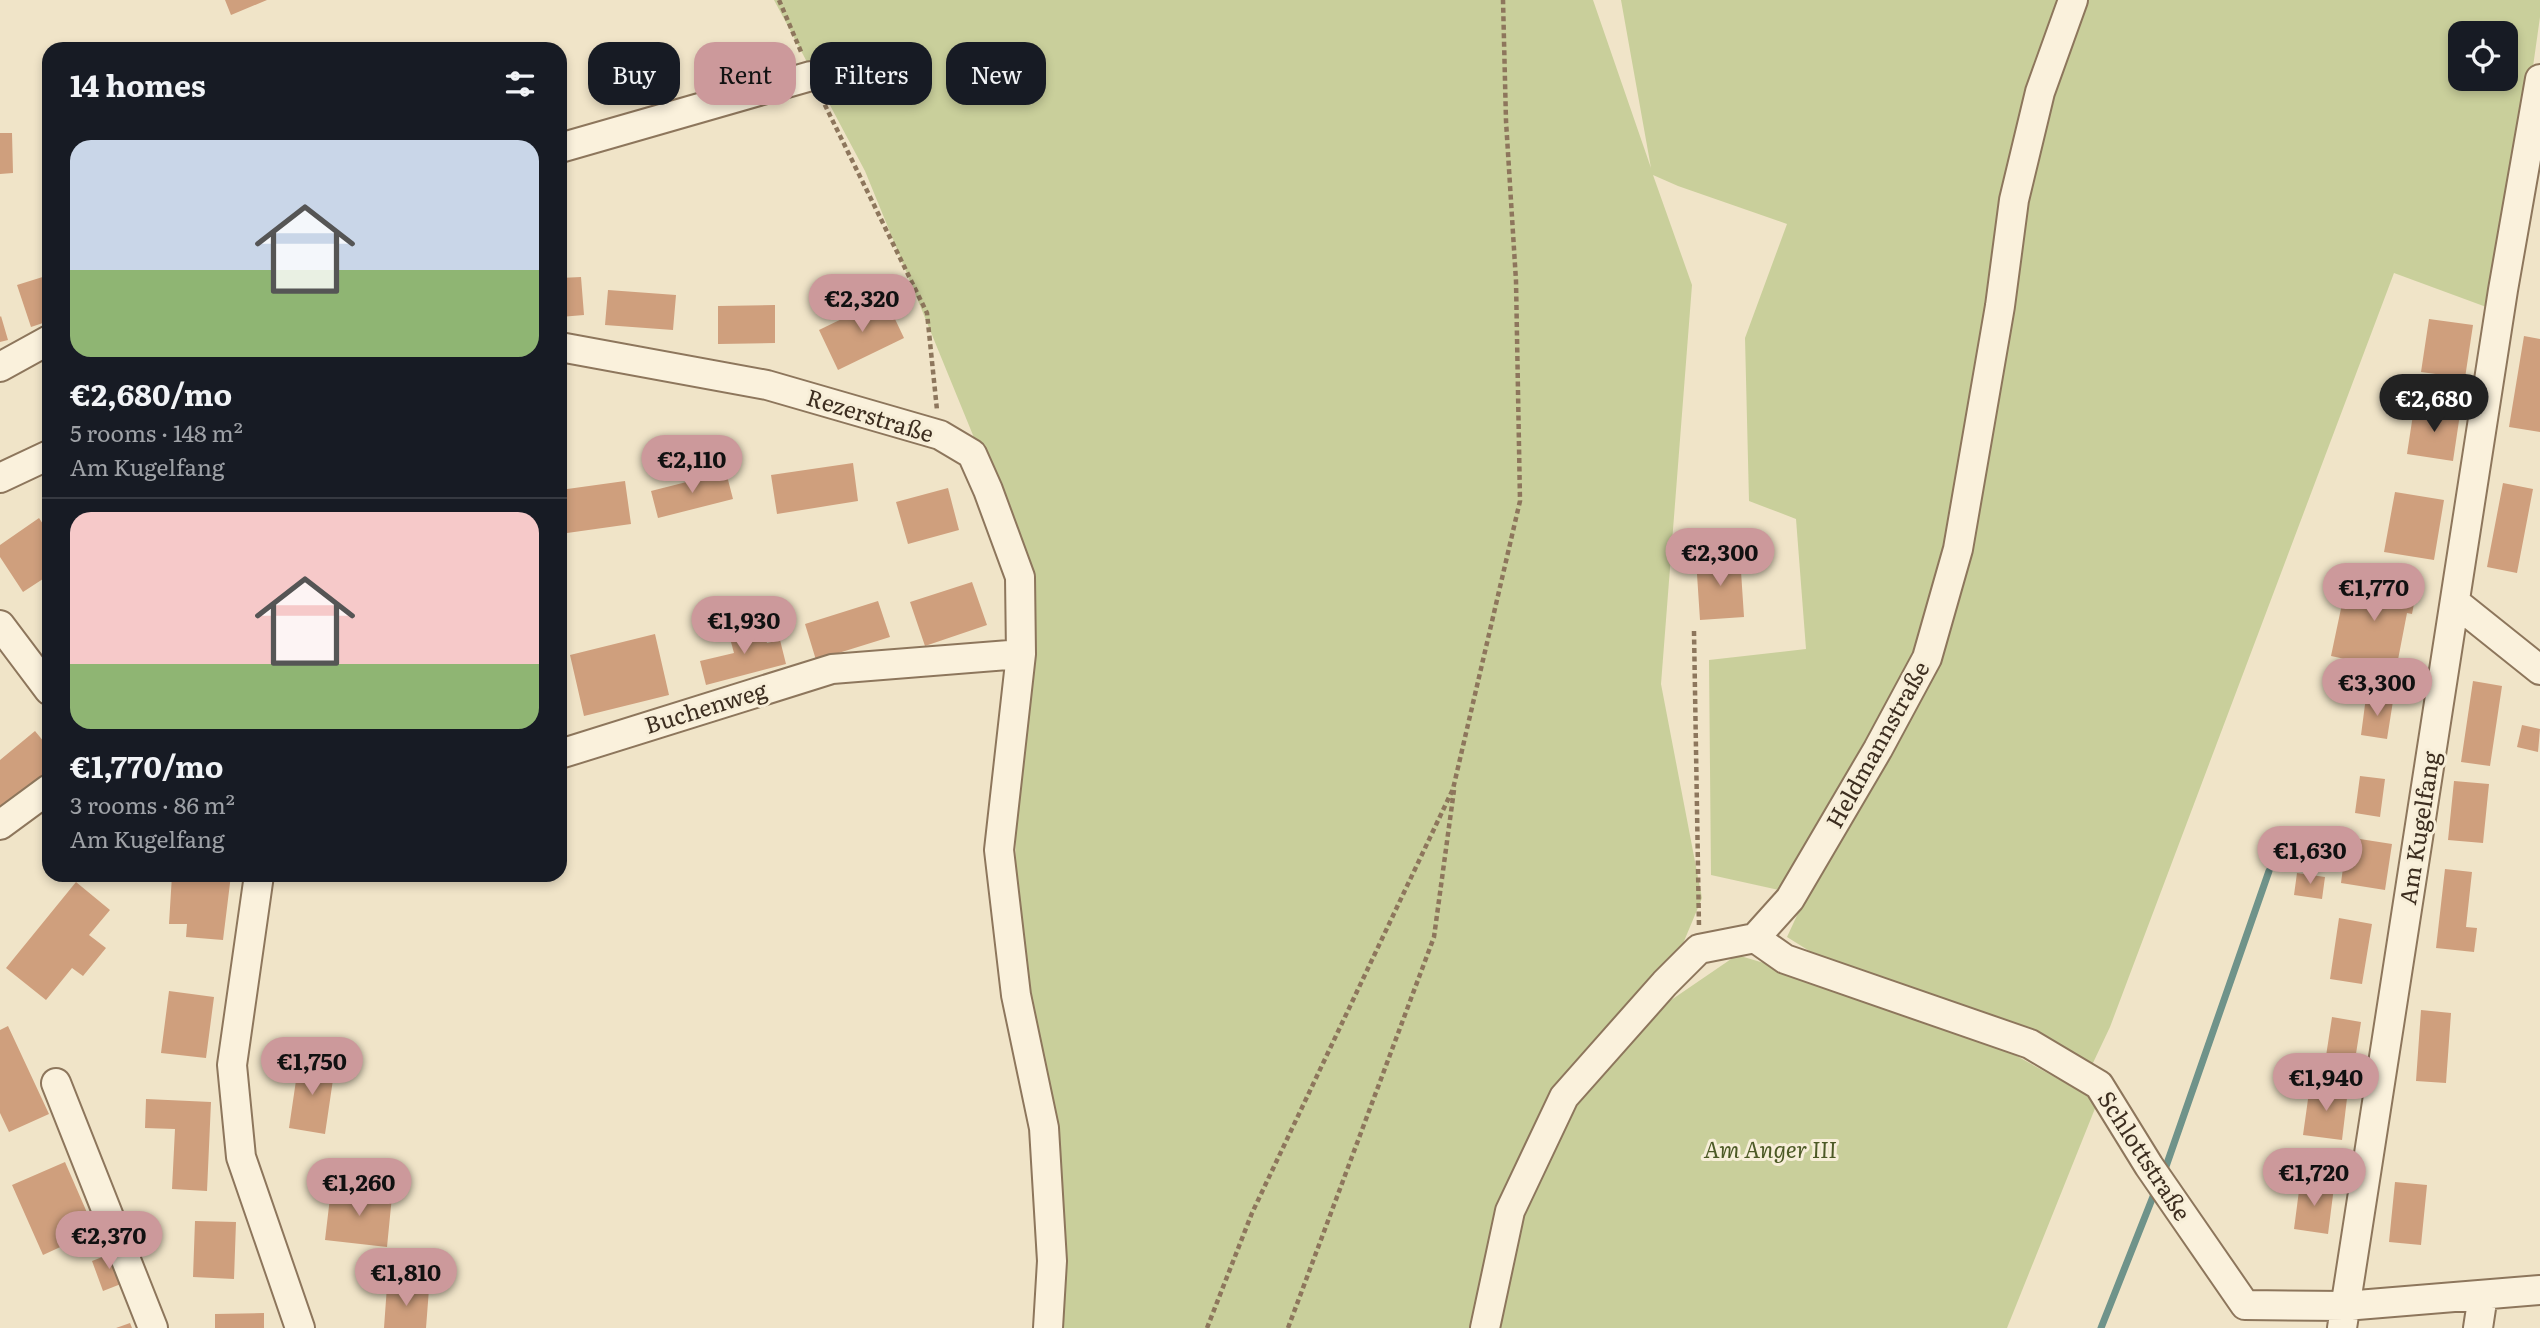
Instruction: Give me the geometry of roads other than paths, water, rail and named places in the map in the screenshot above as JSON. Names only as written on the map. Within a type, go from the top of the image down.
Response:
[{"type":"street","name":"Heldmannstraße","points":[[1755,938],[1790,899],[1927,659],[1958,549],[2000,306],[2014,200],[2040,92],[2073,0]]},
{"type":"street","points":[[567,146],[810,76]]},
{"type":"street","name":"Am Kugelfang","points":[[2343,1317],[2503,290],[2540,79]]},
{"type":"street","points":[[0,367],[42,344]]},
{"type":"street","name":"Rezerstraße","points":[[567,348],[766,386],[940,435],[972,454],[993,502],[1020,577],[1021,654],[999,849],[1016,995],[1044,1128],[1052,1261],[1048,1328]]},
{"type":"street","points":[[0,478],[42,458]]},
{"type":"street","points":[[2455,602],[2540,670]]},
{"type":"street","points":[[0,625],[42,682]]},
{"type":"street","name":"Buchenweg","points":[[567,752],[832,670],[1021,654]]},
{"type":"street","points":[[0,825],[42,794]]},
{"type":"street","points":[[258,882],[232,1065],[241,1157],[300,1328]]},
{"type":"street","points":[[1485,1328],[1510,1211],[1564,1097],[1699,948],[1755,938]]},
{"type":"street","name":"Schlottstraße","points":[[1755,938],[1785,959],[2030,1044],[2099,1085],[2149,1166],[2245,1305],[2343,1317],[2483,1295],[2540,1290]]},
{"type":"street","points":[[56,1083],[153,1328]]},
{"type":"street","points":[[2478,1328],[2483,1295]]},
{"type":"waterway","points":[[2163,1175],[2269,871]]},
{"type":"waterway","points":[[2101,1328],[2156,1189]]},
{"type":"park label","name":"Am Anger III","points":[[1770,1150]]}]
